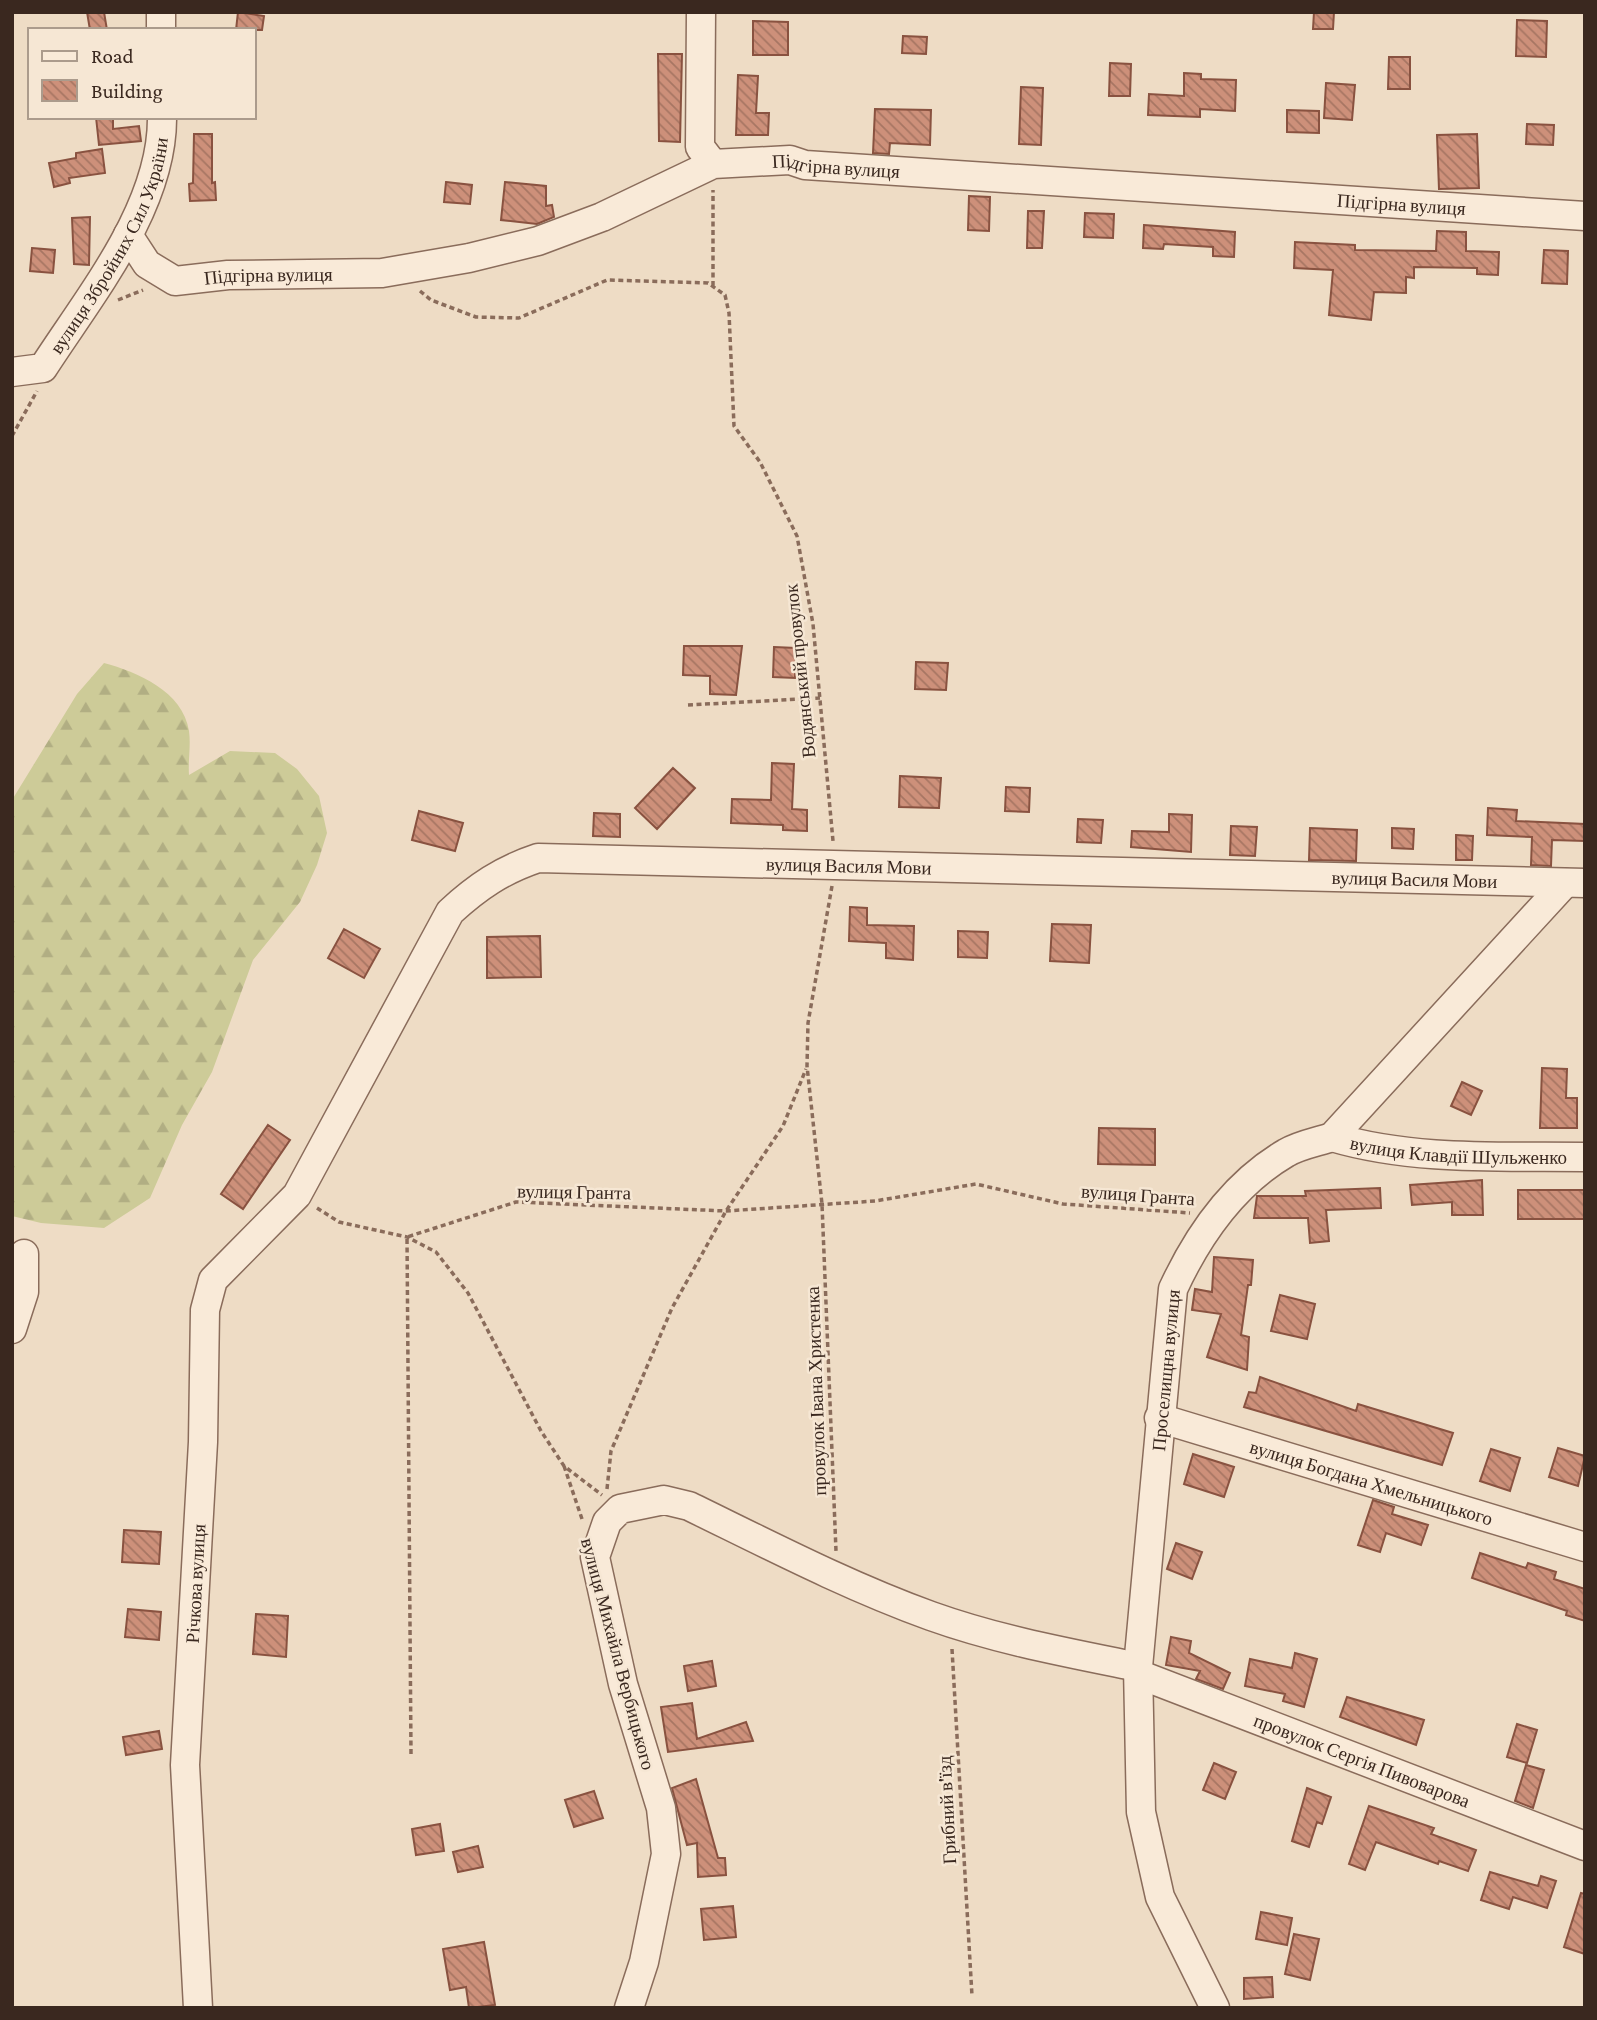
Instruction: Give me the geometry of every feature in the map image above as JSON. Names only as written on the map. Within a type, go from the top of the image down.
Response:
[{"type":"street","points":[[701,12],[700,147],[713,163]]},
{"type":"street","name":"вулиця Збройних Сил України","points":[[43,368],[128,235],[155,176],[162,119]]},
{"type":"street","name":"Підгірна вулиця","points":[[175,281],[228,275],[393,271],[538,241],[602,216],[713,163],[790,160],[805,165],[1585,216]]},
{"type":"street","points":[[128,235],[148,264],[175,281]]},
{"type":"street","points":[[12,372],[43,368]]},
{"type":"street","name":"вулиця Василя Мови","points":[[297,1195],[450,912],[477,888],[508,868],[538,858],[1575,883]]},
{"type":"street","name":"Проселищна вулиця","points":[[1216,2008],[1160,1897],[1141,1812],[1138,1670],[1172,1289],[1192,1247],[1234,1193],[1287,1152],[1332,1137],[1575,883]]},
{"type":"street","name":"вулиця Клавдії Шульженко","points":[[1332,1137],[1375,1150],[1444,1155],[1585,1157]]},
{"type":"street","name":"Річкова вулиця","points":[[198,2008],[185,1765],[203,1442],[205,1310],[213,1280],[297,1195]]},
{"type":"street","points":[[12,1329],[24,1292],[24,1254]]},
{"type":"street","name":"вулиця Богдана Хмельницького","points":[[1160,1418],[1585,1547]]},
{"type":"street","name":"провулок Сергія Пивоварова","points":[[595,1557],[607,1522],[620,1509],[664,1500],[689,1506],[837,1577],[950,1622],[991,1635],[1138,1670],[1585,1846]]},
{"type":"street","name":"вулиця Михайла Вербицького","points":[[595,1557],[623,1684],[661,1808],[666,1854],[644,1962],[629,2008]]},
{"type":"path","points":[[713,163],[713,286]]},
{"type":"path","points":[[393,271],[431,300],[476,317],[519,318],[607,280],[680,281],[708,283],[713,286]]},
{"type":"path","points":[[107,303],[175,281]]},
{"type":"path","name":"Водянський провулок","points":[[713,286],[725,295],[729,313],[734,426],[760,462],[797,536],[813,624],[836,865],[808,1023],[807,1066],[822,1205]]},
{"type":"path","points":[[12,436],[38,390],[43,368]]},
{"type":"path","points":[[688,705],[820,698]]},
{"type":"path","points":[[726,1211],[783,1126],[807,1066]]},
{"type":"path","name":"вулиця Гранта","points":[[407,1237],[516,1202],[726,1211],[875,1201],[976,1184],[1063,1204],[1217,1215]]},
{"type":"path","name":"вулиця Михайла Вербицького","points":[[297,1195],[339,1222],[407,1237],[436,1252],[468,1293],[541,1431],[564,1466],[595,1557]]},
{"type":"path","name":"провулок Івана Христенка","points":[[822,1205],[837,1577]]},
{"type":"path","name":"вулиця Михайла Вербицького","points":[[564,1466],[606,1499],[611,1451],[672,1308],[726,1211]]},
{"type":"path","points":[[407,1237],[411,1754]]},
{"type":"path","name":"Грибний в'їзд","points":[[950,1622],[972,1996]]},
{"type":"green space","points":[[104,663],[157,685],[178,705],[189,731],[189,775],[230,751],[275,753],[297,769],[319,796],[327,833],[317,865],[300,902],[253,960],[212,1072],[182,1125],[150,1198],[104,1228],[41,1223],[12,1216],[12,800],[77,694]]},
{"type":"building","points":[[87,12],[104,12],[107,28],[90,28]]},
{"type":"building","points":[[238,12],[264,16],[262,30],[236,28]]},
{"type":"building","points":[[1314,12],[1334,12],[1333,29],[1313,29]]},
{"type":"building","points":[[1517,20],[1547,21],[1546,57],[1516,56]]},
{"type":"building","points":[[753,21],[788,22],[788,55],[753,55]]},
{"type":"building","points":[[903,36],[927,37],[926,54],[902,53]]},
{"type":"building","points":[[658,54],[682,54],[680,142],[659,141]]},
{"type":"building","points":[[1389,57],[1410,57],[1410,89],[1388,89]]},
{"type":"building","points":[[1110,63],[1131,64],[1130,96],[1109,96]]},
{"type":"building","points":[[1184,73],[1201,74],[1201,79],[1236,80],[1235,111],[1200,109],[1200,117],[1148,115],[1149,94],[1184,96]]},
{"type":"building","points":[[738,75],[758,76],[756,113],[769,113],[768,135],[736,135]]},
{"type":"building","points":[[1326,83],[1355,85],[1352,120],[1324,118]]},
{"type":"building","points":[[1021,87],[1043,88],[1041,145],[1019,144]]},
{"type":"building","points":[[875,109],[931,110],[930,145],[890,143],[889,154],[873,153]]},
{"type":"building","points":[[1287,110],[1319,111],[1319,133],[1287,132]]},
{"type":"building","points":[[96,119],[113,119],[113,129],[139,126],[141,141],[99,145]]},
{"type":"building","points":[[1527,124],[1554,125],[1553,145],[1526,144]]},
{"type":"building","points":[[194,134],[212,134],[212,183],[215,182],[216,200],[190,201]]},
{"type":"building","points":[[1477,134],[1479,188],[1439,189],[1437,135]]},
{"type":"building","points":[[102,149],[105,173],[69,178],[70,183],[54,187],[49,163],[76,158],[76,153]]},
{"type":"building","points":[[446,182],[472,185],[470,204],[444,202]]},
{"type":"building","points":[[505,182],[546,186],[546,206],[552,205],[554,217],[537,224],[501,220]]},
{"type":"building","points":[[969,196],[990,197],[989,231],[968,230]]},
{"type":"building","points":[[1028,211],[1044,211],[1042,248],[1027,248]]},
{"type":"building","points":[[1085,213],[1114,214],[1113,238],[1084,237]]},
{"type":"building","points":[[90,217],[89,265],[74,264],[72,218]]},
{"type":"building","points":[[1144,225],[1235,232],[1234,257],[1213,256],[1213,247],[1164,244],[1163,249],[1143,248]]},
{"type":"building","points":[[1437,231],[1466,232],[1466,251],[1499,252],[1498,275],[1477,274],[1477,268],[1414,267],[1414,278],[1406,277],[1406,293],[1374,292],[1371,320],[1329,315],[1333,270],[1294,268],[1295,242],[1355,245],[1355,250],[1436,251]]},
{"type":"building","points":[[32,248],[55,250],[53,273],[30,271]]},
{"type":"building","points":[[1544,250],[1568,251],[1567,284],[1542,283]]},
{"type":"building","points":[[684,646],[742,646],[736,695],[710,694],[710,676],[683,675]]},
{"type":"building","points":[[774,647],[796,648],[795,678],[773,677]]},
{"type":"building","points":[[916,662],[948,663],[946,690],[915,689]]},
{"type":"building","points":[[772,763],[794,764],[792,809],[807,810],[807,831],[783,830],[783,825],[731,823],[732,799],[771,800]]},
{"type":"building","points":[[673,768],[695,788],[657,829],[635,808]]},
{"type":"building","points":[[900,776],[941,778],[939,808],[899,807]]},
{"type":"building","points":[[1006,787],[1030,788],[1029,812],[1005,811]]},
{"type":"building","points":[[1488,808],[1517,810],[1516,821],[1585,824],[1585,841],[1552,840],[1551,866],[1531,865],[1532,837],[1487,835]]},
{"type":"building","points":[[419,811],[463,823],[455,851],[412,840]]},
{"type":"building","points":[[594,813],[620,814],[620,837],[593,836]]},
{"type":"building","points":[[1169,814],[1192,815],[1191,852],[1131,847],[1132,831],[1169,832]]},
{"type":"building","points":[[1078,819],[1103,820],[1101,843],[1077,842]]},
{"type":"building","points":[[1231,826],[1257,827],[1255,856],[1230,855]]},
{"type":"building","points":[[1310,828],[1357,830],[1356,861],[1309,860]]},
{"type":"building","points":[[1392,828],[1414,829],[1413,849],[1392,848]]},
{"type":"building","points":[[1456,835],[1473,836],[1472,860],[1456,860]]},
{"type":"building","points":[[850,907],[867,908],[867,925],[914,926],[913,960],[886,958],[886,943],[849,941]]},
{"type":"building","points":[[1052,924],[1091,925],[1089,963],[1050,961]]},
{"type":"building","points":[[344,929],[380,949],[364,978],[328,958]]},
{"type":"building","points":[[958,931],[988,932],[987,958],[958,957]]},
{"type":"building","points":[[540,936],[541,977],[487,978],[487,937]]},
{"type":"building","points":[[1542,1068],[1567,1069],[1566,1098],[1577,1098],[1577,1128],[1540,1128]]},
{"type":"building","points":[[1462,1082],[1482,1091],[1471,1115],[1451,1106]]},
{"type":"building","points":[[268,1125],[290,1140],[243,1209],[221,1194]]},
{"type":"building","points":[[1099,1128],[1155,1129],[1155,1165],[1098,1164]]},
{"type":"building","points":[[1482,1180],[1483,1215],[1452,1215],[1452,1202],[1412,1205],[1410,1185]]},
{"type":"building","points":[[1380,1188],[1381,1208],[1326,1210],[1329,1241],[1310,1243],[1308,1218],[1254,1218],[1257,1196],[1306,1196],[1305,1191]]},
{"type":"building","points":[[1518,1190],[1585,1190],[1585,1219],[1518,1219]]},
{"type":"building","points":[[1214,1257],[1253,1260],[1241,1335],[1249,1337],[1247,1370],[1207,1357],[1221,1314],[1192,1310],[1195,1289],[1212,1292]]},
{"type":"building","points":[[1280,1295],[1315,1304],[1307,1339],[1271,1331]]},
{"type":"building","points":[[1260,1377],[1356,1411],[1358,1404],[1453,1433],[1442,1465],[1244,1407],[1249,1392],[1256,1393]]},
{"type":"building","points":[[1558,1448],[1585,1456],[1578,1486],[1549,1477]]},
{"type":"building","points":[[1491,1449],[1520,1458],[1510,1491],[1480,1481]]},
{"type":"building","points":[[1193,1454],[1234,1467],[1224,1497],[1184,1484]]},
{"type":"building","points":[[1373,1500],[1394,1507],[1392,1514],[1428,1525],[1421,1545],[1386,1533],[1380,1552],[1358,1545]]},
{"type":"building","points":[[124,1530],[161,1532],[159,1564],[122,1562]]},
{"type":"building","points":[[1176,1543],[1202,1552],[1192,1579],[1167,1569]]},
{"type":"building","points":[[1480,1553],[1526,1568],[1528,1563],[1556,1572],[1554,1579],[1585,1589],[1585,1621],[1566,1615],[1567,1611],[1472,1578]]},
{"type":"building","points":[[128,1609],[161,1612],[159,1640],[125,1637]]},
{"type":"building","points":[[256,1614],[288,1616],[286,1657],[253,1654]]},
{"type":"building","points":[[1171,1637],[1191,1641],[1189,1653],[1230,1673],[1223,1689],[1196,1679],[1200,1671],[1166,1665]]},
{"type":"building","points":[[1295,1653],[1317,1659],[1304,1707],[1283,1701],[1285,1694],[1245,1686],[1250,1659],[1292,1668]]},
{"type":"building","points":[[712,1661],[716,1686],[688,1691],[684,1666]]},
{"type":"building","points":[[1347,1697],[1424,1720],[1416,1745],[1340,1717]]},
{"type":"building","points":[[692,1703],[697,1739],[746,1722],[753,1741],[668,1752],[661,1707]]},
{"type":"building","points":[[1517,1724],[1537,1730],[1527,1763],[1507,1757]]},
{"type":"building","points":[[159,1731],[162,1749],[126,1755],[123,1737]]},
{"type":"building","points":[[1214,1763],[1236,1772],[1225,1799],[1203,1790]]},
{"type":"building","points":[[1526,1765],[1544,1770],[1533,1808],[1515,1801]]},
{"type":"building","points":[[696,1779],[718,1858],[725,1858],[726,1875],[698,1877],[697,1843],[687,1845],[672,1788]]},
{"type":"building","points":[[1307,1788],[1331,1797],[1322,1824],[1317,1822],[1309,1847],[1292,1841]]},
{"type":"building","points":[[594,1791],[603,1818],[574,1827],[565,1800]]},
{"type":"building","points":[[1369,1806],[1434,1828],[1431,1834],[1476,1850],[1468,1871],[1439,1861],[1438,1864],[1376,1842],[1365,1870],[1349,1864]]},
{"type":"building","points":[[440,1824],[444,1851],[416,1855],[412,1829]]},
{"type":"building","points":[[478,1846],[483,1867],[458,1872],[453,1852]]},
{"type":"building","points":[[1490,1872],[1538,1886],[1541,1876],[1556,1881],[1547,1908],[1513,1897],[1509,1909],[1481,1900]]},
{"type":"building","points":[[1581,1893],[1585,1894],[1585,1954],[1564,1947]]},
{"type":"building","points":[[733,1906],[736,1937],[704,1940],[701,1909]]},
{"type":"building","points":[[1261,1912],[1292,1918],[1287,1945],[1256,1939]]},
{"type":"building","points":[[1294,1934],[1319,1939],[1310,1980],[1285,1974]]},
{"type":"building","points":[[484,1942],[495,2005],[469,2008],[466,1987],[450,1990],[443,1949]]},
{"type":"building","points":[[1272,1977],[1273,1997],[1244,1999],[1244,1978]]}]
